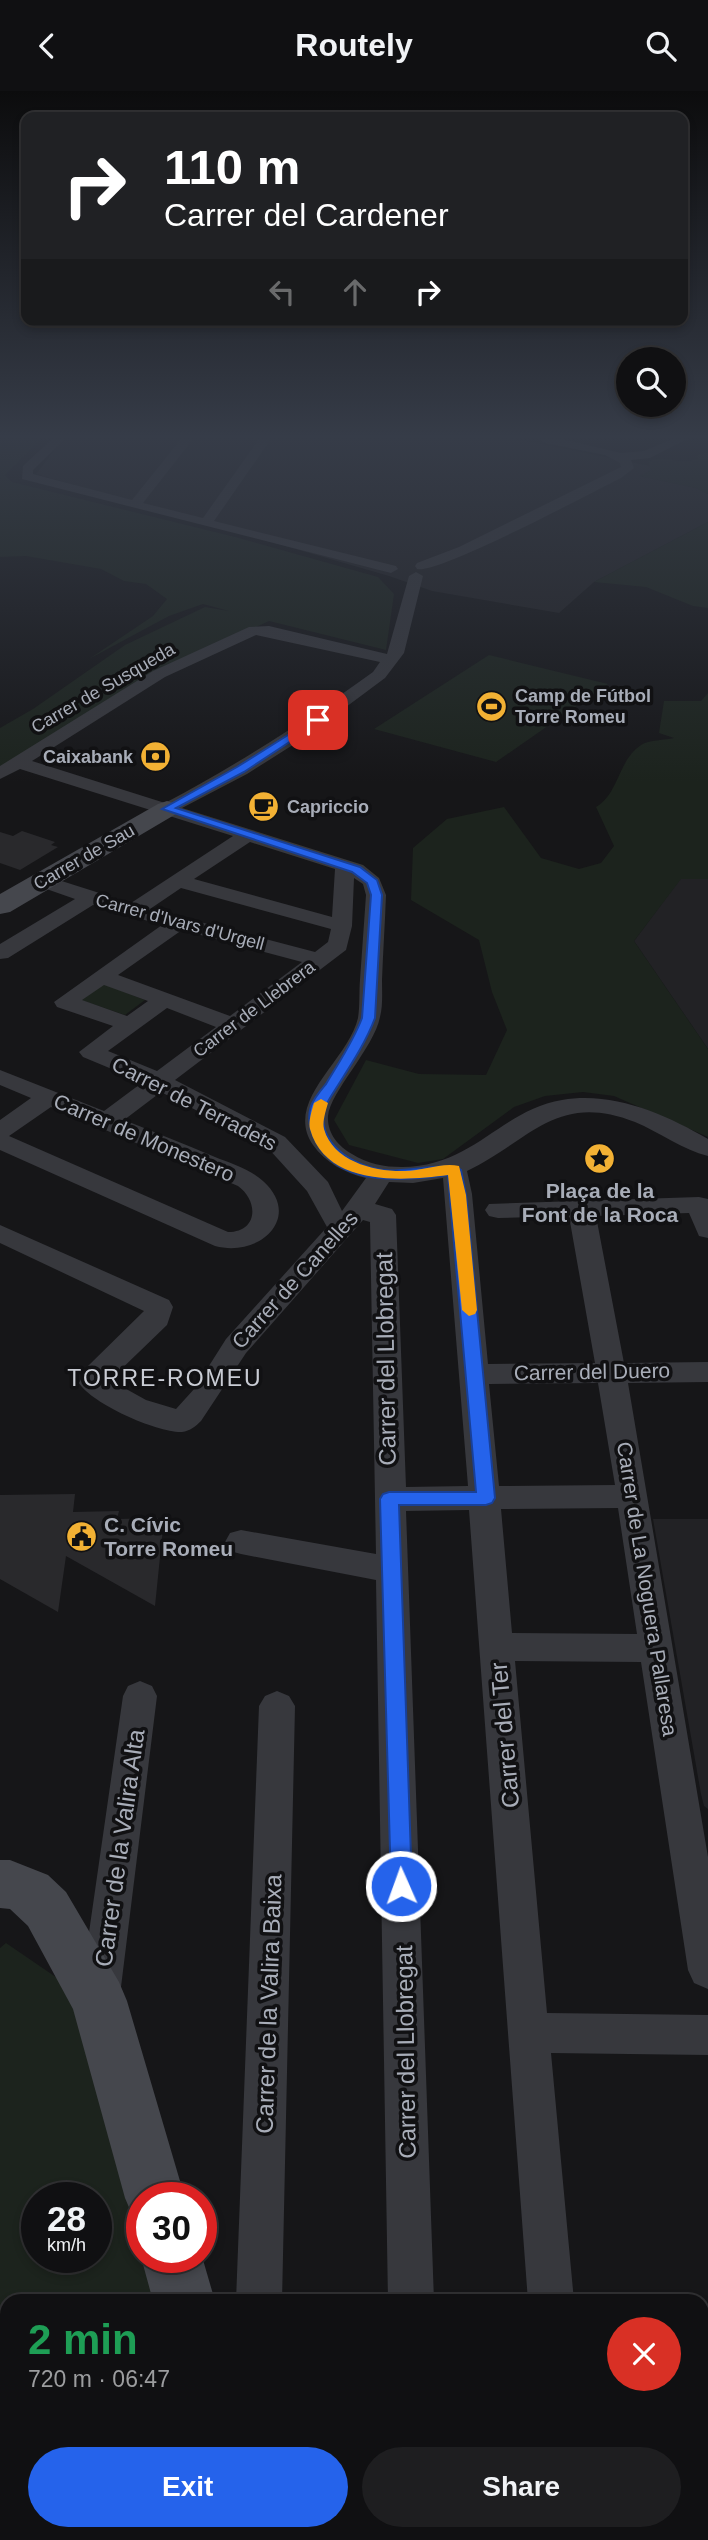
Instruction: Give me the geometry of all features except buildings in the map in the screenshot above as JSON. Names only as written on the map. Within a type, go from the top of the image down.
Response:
[{"type":"street","points":[[322,553],[416,577],[458,553]]},
{"type":"street","points":[[393,572],[399,564],[416,577]]},
{"type":"street","points":[[167,809],[241,770],[301,732],[379,675],[396,653],[416,577]]},
{"type":"street","name":"Carrer de Susqueda","points":[[0,774],[159,674],[254,630],[270,631],[392,659]]},
{"type":"street","points":[[16,762],[345,866],[366,875],[376,888],[369,1018],[361,1037],[318,1106],[316,1127],[324,1144],[338,1158],[356,1167],[387,1175],[428,1175],[454,1170],[541,1114],[561,1107],[604,1107],[626,1111],[708,1149]]},
{"type":"street","name":"Carrer de Sau","points":[[0,906],[167,809]]},
{"type":"street","points":[[133,911],[248,835]]},
{"type":"street","name":"Carrer de Llebrera","points":[[107,1121],[338,945],[342,926],[345,866]]},
{"type":"street","name":"Carrer d'Ivars d'Urgell","points":[[41,881],[176,925],[299,974]]},
{"type":"street","points":[[177,881],[342,926]]},
{"type":"street","points":[[0,953],[90,898]]},
{"type":"street","points":[[165,999],[129,1024],[65,1002],[176,925]]},
{"type":"street","name":"Carrer d'Ivars d'Urgell","points":[[176,925],[320,960]]},
{"type":"street","points":[[102,976],[232,1025]]},
{"type":"street","name":"Carrer de Terradets","points":[[129,1024],[91,1052],[157,1081],[276,1142],[319,1188],[331,1214],[342,1228]]},
{"type":"street","name":"Carrer de Monestero","points":[[0,1077],[230,1172],[256,1187],[266,1206],[264,1219],[255,1234],[244,1240],[224,1241],[0,1141]]},
{"type":"street","points":[[0,1131],[49,1097]]},
{"type":"street","name":"Carrer del Ter","points":[[454,1170],[459,1195],[486,1498],[550,2294]]},
{"type":"street","points":[[372,1210],[387,1175]]},
{"type":"street","points":[[498,1210],[582,1208],[705,1211]]},
{"type":"street","name":"Carrer de La Noguera Pallaresa","points":[[582,1208],[613,1371],[656,1648],[696,1835],[708,1969]]},
{"type":"street","name":"Carrer de Canelles","points":[[0,1233],[159,1307],[157,1318],[98,1373],[94,1383],[102,1390],[160,1417],[182,1421],[197,1411],[220,1366],[236,1346],[342,1228],[372,1210]]},
{"type":"street","name":"Carrer del Llobregat","points":[[372,1210],[392,1570],[411,2294]]},
{"type":"street","name":"Carrer del Duero","points":[[475,1374],[708,1371]]},
{"type":"street","points":[[389,1499],[632,1496]]},
{"type":"street","points":[[241,1542],[392,1570]]},
{"type":"street","points":[[498,1647],[656,1648]]},
{"type":"street","name":"Carrer de la Valira Alta","points":[[99,2001],[140,1696]]},
{"type":"street","name":"Carrer de la Valira Baixa","points":[[259,2294],[277,1706]]},
{"type":"street","points":[[0,1884],[10,1884],[29,1892],[47,1909],[99,2001],[150,2182]]},
{"type":"street","points":[[529,2033],[708,2035]]},
{"type":"street","points":[[176,2273],[182,2294]]},
{"type":"shaded area","points":[[0,553],[293,553],[378,577],[394,594],[386,650],[269,621],[232,638],[0,772],[0,728],[33,709],[125,645],[205,607],[229,611],[203,604],[169,616],[89,659],[153,616],[167,599],[146,584],[124,581],[101,569],[26,556],[0,557]]},
{"type":"shaded area","points":[[310,553],[649,553],[594,582],[559,613],[432,591]]},
{"type":"shaded area","points":[[649,553],[708,553],[708,608],[693,606],[646,587],[594,582]]},
{"type":"shaded area","name":"Camp de Fútbol Torre Romeu","points":[[489,655],[608,684],[496,762],[374,729]]},
{"type":"shaded area","points":[[708,693],[708,879],[681,879],[634,941],[708,1049],[708,1137],[614,1096],[583,1092],[545,1096],[514,1107],[443,1159],[418,1163],[349,1145],[334,1120],[366,1060],[419,1074],[486,1075],[507,1030],[492,992],[479,940],[411,900],[413,848],[447,819],[504,807],[541,858],[579,869],[601,863],[614,846],[596,807],[609,794],[633,751],[644,743],[674,738],[659,733],[664,701],[701,701]]},
{"type":"shaded area","points":[[681,878],[708,879],[708,1049],[634,941]]},
{"type":"shaded area","points":[[104,984],[145,1000],[125,1015],[81,1000]]},
{"type":"shaded area","points":[[653,1519],[708,1519],[708,1809],[704,1806],[701,1794]]},
{"type":"shaded area","points":[[6,1943],[66,1984],[136,2182],[126,2182],[126,2273],[166,2273],[171,2294],[0,2294],[0,1948]]},
{"type":"slow traffic","points":[[321,1103],[318,1106],[316,1127],[324,1144],[338,1158],[381,1175],[428,1175],[454,1170],[459,1195],[469,1310]]},
{"type":"place","name":"Camp de Fútbol Torre Romeu","points":[[492,706]]},
{"type":"place","name":"Caixabank","points":[[156,757]]},
{"type":"place","name":"Capriccio","points":[[264,807]]},
{"type":"place","name":"Plaça de la Font de la Roca","points":[[600,1159]]},
{"type":"place","name":"C. Cívic Torre Romeu","points":[[81,1537]]},
{"type":"district","name":"TORRE-ROMEU","points":[[165,1378]]},
{"type":"route","points":[[318,720],[241,770],[167,809],[356,869],[373,882],[376,895],[369,1018],[361,1037],[318,1106],[316,1127],[324,1144],[338,1158],[381,1175],[428,1175],[454,1170],[459,1195],[486,1498],[389,1499],[401,1886]]}]
